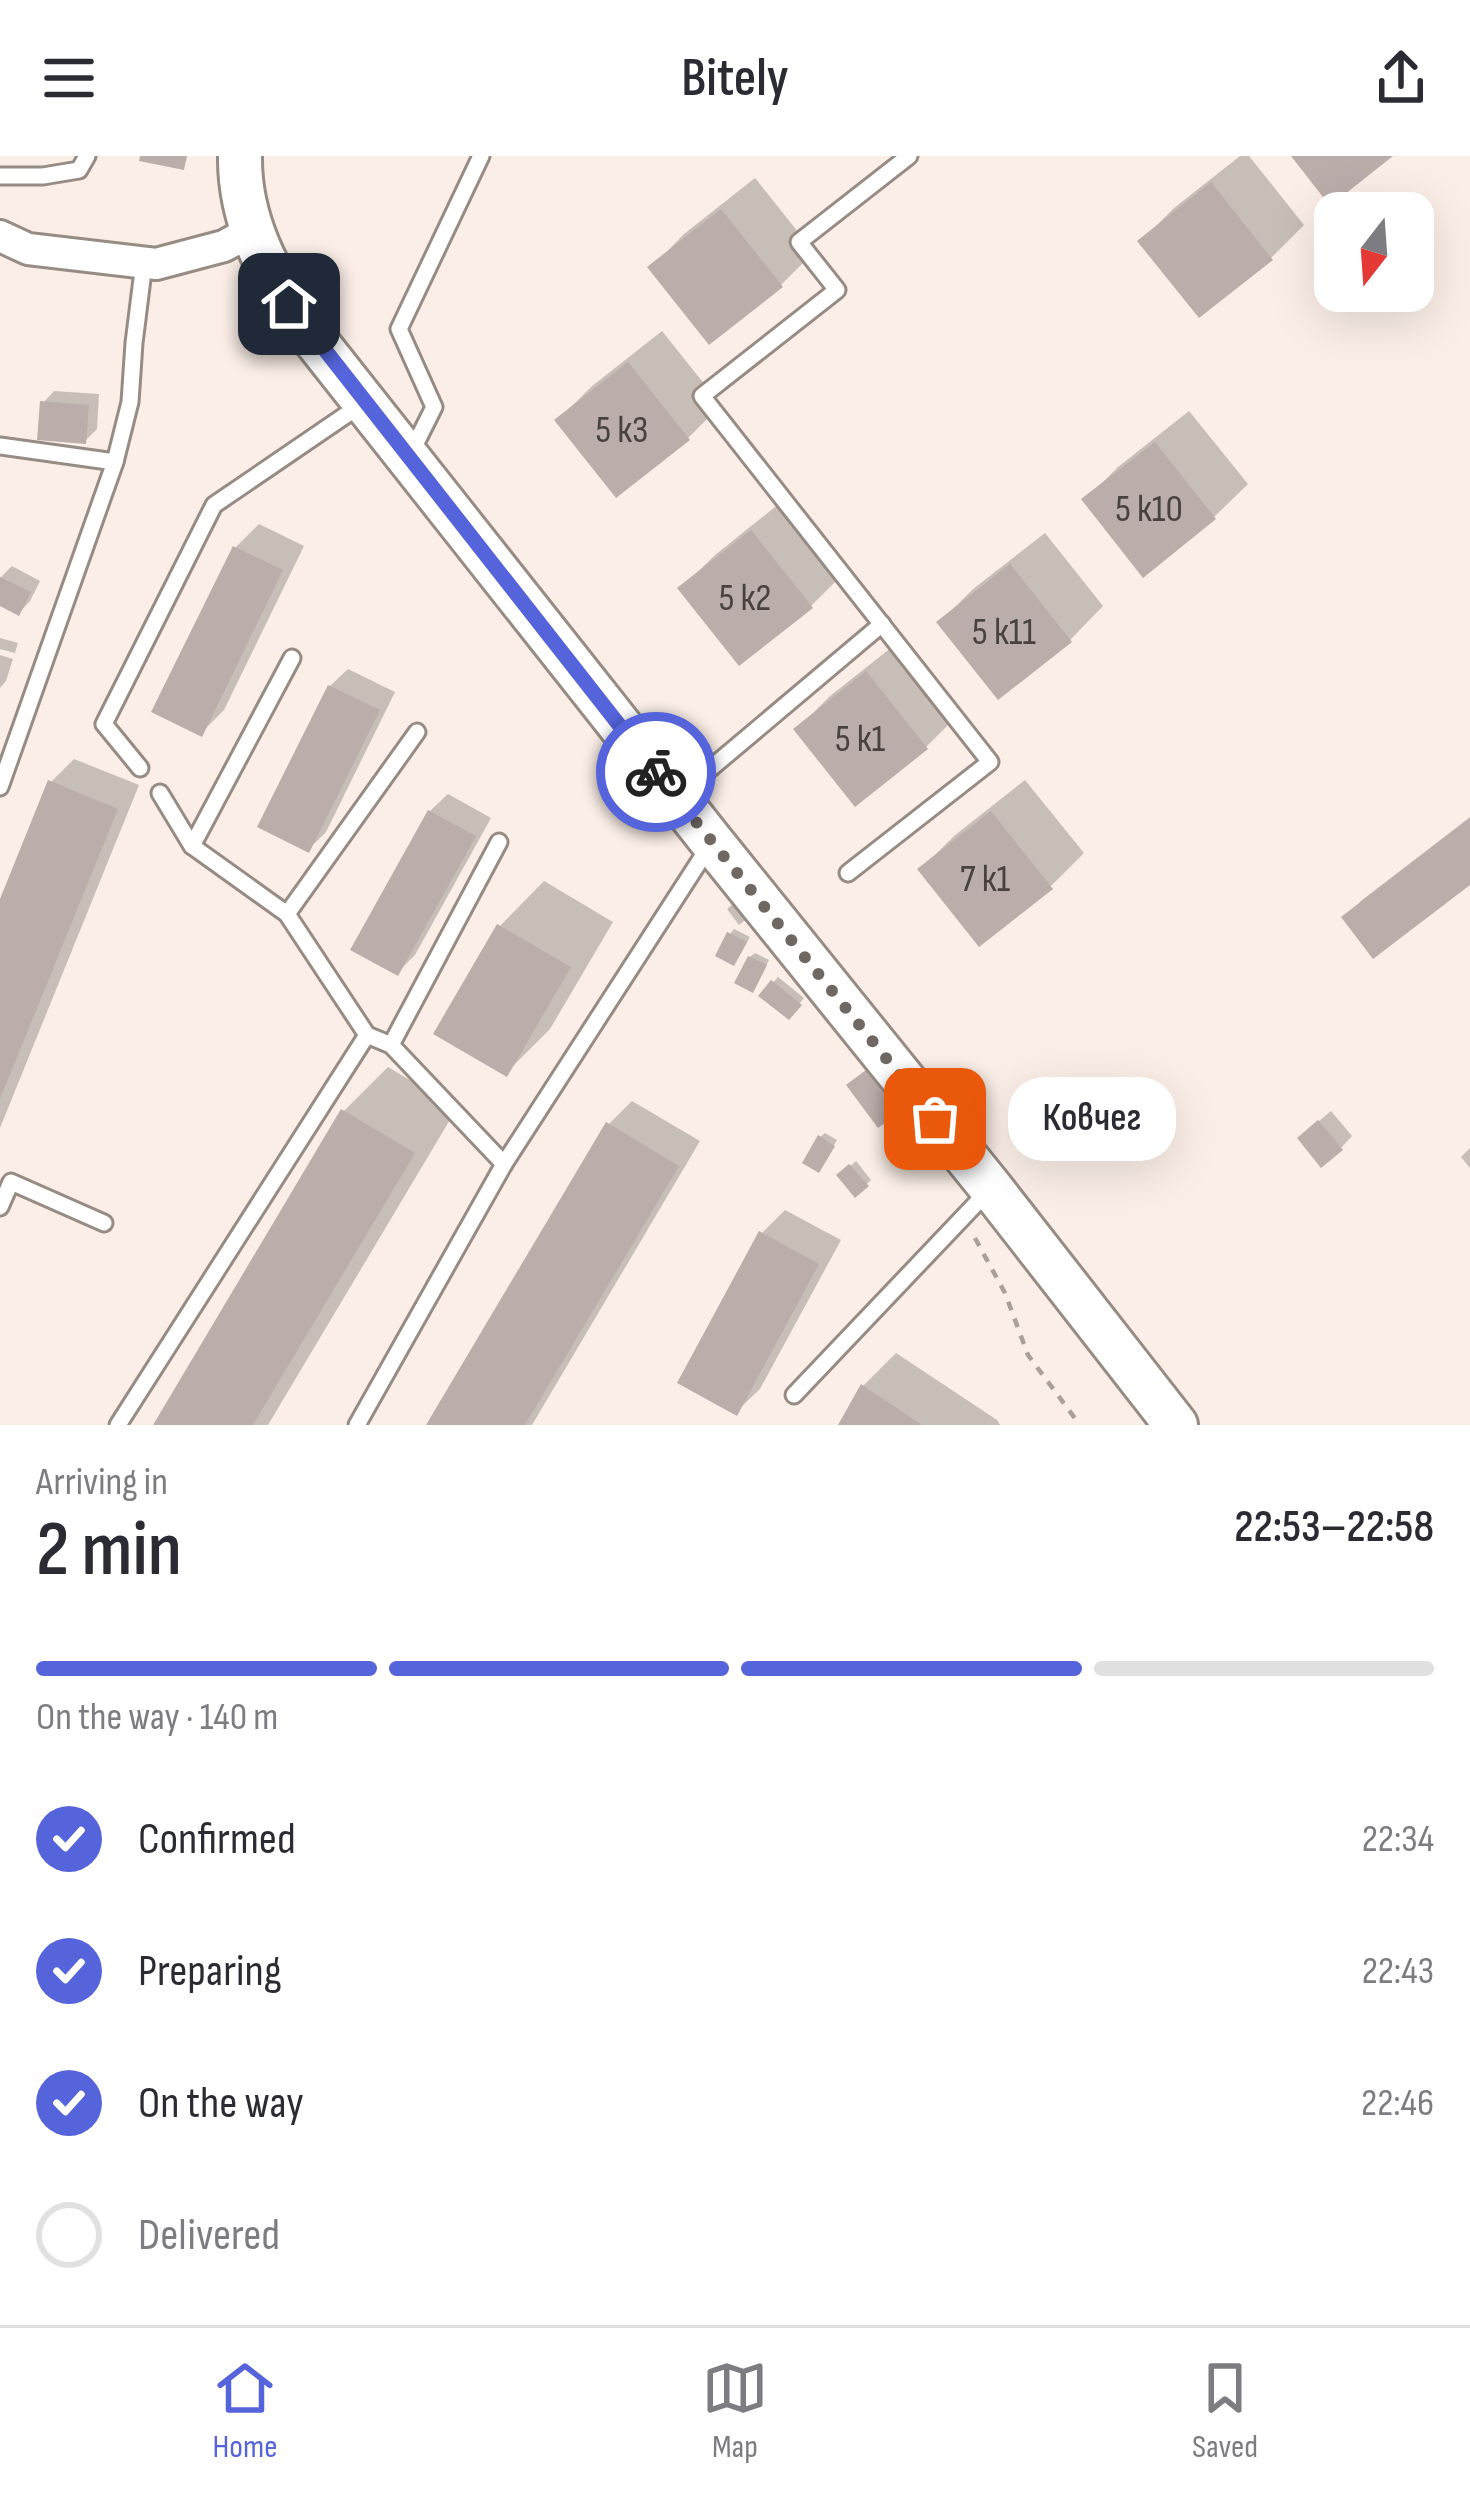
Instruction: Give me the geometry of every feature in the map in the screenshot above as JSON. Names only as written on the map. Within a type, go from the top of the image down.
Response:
[{"type":"main road","points":[[239,156],[239,180],[251,231],[274,283],[304,326],[712,842],[977,1202],[1176,1425]]},
{"type":"street","points":[[0,236],[28,249],[156,264],[224,246],[251,231]]},
{"type":"lane","points":[[0,176],[79,170],[87,156]]},
{"type":"lane","points":[[408,458],[434,407],[399,329],[481,156]]},
{"type":"lane","points":[[848,873],[990,762],[702,396],[837,290],[799,242],[909,156]]},
{"type":"lane","points":[[0,787],[115,462],[130,401],[144,263]]},
{"type":"lane","points":[[140,768],[104,724],[214,505],[364,402]]},
{"type":"lane","points":[[0,446],[115,462]]},
{"type":"lane","points":[[676,797],[881,624]]},
{"type":"lane","points":[[192,845],[292,658]]},
{"type":"lane","points":[[287,914],[417,732]]},
{"type":"lane","points":[[160,793],[192,845],[287,914],[367,1034],[391,1046],[504,1164]]},
{"type":"lane","points":[[391,1046],[500,842]]},
{"type":"lane","points":[[357,1425],[504,1164],[712,842]]},
{"type":"lane","points":[[118,1425],[367,1034]]},
{"type":"lane","points":[[0,1207],[11,1182],[104,1223]]},
{"type":"lane","points":[[794,1395],[977,1202]]},
{"type":"path","points":[[977,1202],[1028,1355],[1080,1425]]},
{"type":"building","points":[[140,156],[187,156],[184,170],[139,161]]},
{"type":"building","points":[[1291,156],[1393,156],[1348,192],[1319,192]]},
{"type":"building","points":[[1211,182],[1273,260],[1199,318],[1137,241]]},
{"type":"building","points":[[721,209],[783,287],[709,345],[647,267]]},
{"type":"building","points":[[628,362],[690,440],[616,498],[554,420]]},
{"type":"building","points":[[40,401],[89,405],[86,444],[37,440]]},
{"type":"building","points":[[1155,442],[1216,519],[1143,578],[1081,499]]},
{"type":"building","points":[[751,530],[813,608],[739,666],[677,588]]},
{"type":"building","points":[[233,546],[283,570],[202,737],[151,712]]},
{"type":"building","points":[[1010,564],[1072,642],[998,700],[936,622]]},
{"type":"building","points":[[0,577],[31,592],[19,616],[0,606]]},
{"type":"building","points":[[866,671],[928,749],[855,807],[793,729]]},
{"type":"building","points":[[328,685],[380,710],[309,853],[257,827]]},
{"type":"building","points":[[48,780],[118,809],[0,1099],[0,899]]},
{"type":"building","points":[[428,810],[476,836],[398,976],[350,950]]},
{"type":"building","points":[[991,811],[1053,889],[979,947],[917,869]]},
{"type":"building","points":[[1470,818],[1470,885],[1373,959],[1341,917]]},
{"type":"building","points":[[497,924],[571,967],[507,1077],[433,1034]]},
{"type":"building","points":[[727,932],[747,942],[734,966],[715,956]]},
{"type":"building","points":[[748,956],[767,965],[753,993],[734,983]]},
{"type":"building","points":[[771,980],[802,1005],[789,1020],[758,996]]},
{"type":"building","points":[[866,1070],[898,1114],[878,1128],[846,1085]]},
{"type":"building","points":[[341,1109],[415,1153],[253,1425],[153,1425]]},
{"type":"building","points":[[1318,1120],[1343,1150],[1321,1168],[1297,1138]]},
{"type":"building","points":[[606,1122],[679,1166],[525,1425],[426,1425]]},
{"type":"building","points":[[818,1135],[835,1146],[819,1173],[802,1163]]},
{"type":"building","points":[[849,1164],[869,1186],[855,1198],[836,1175]]},
{"type":"building","points":[[759,1231],[819,1264],[737,1416],[677,1383]]},
{"type":"building","points":[[861,1384],[922,1425],[838,1425]]},
{"type":"way so far","points":[[656,772],[935,1119]]},
{"type":"place","name":"Ковчег","points":[[935,1119]]},
{"type":"route","points":[[289,304],[656,772]]}]
